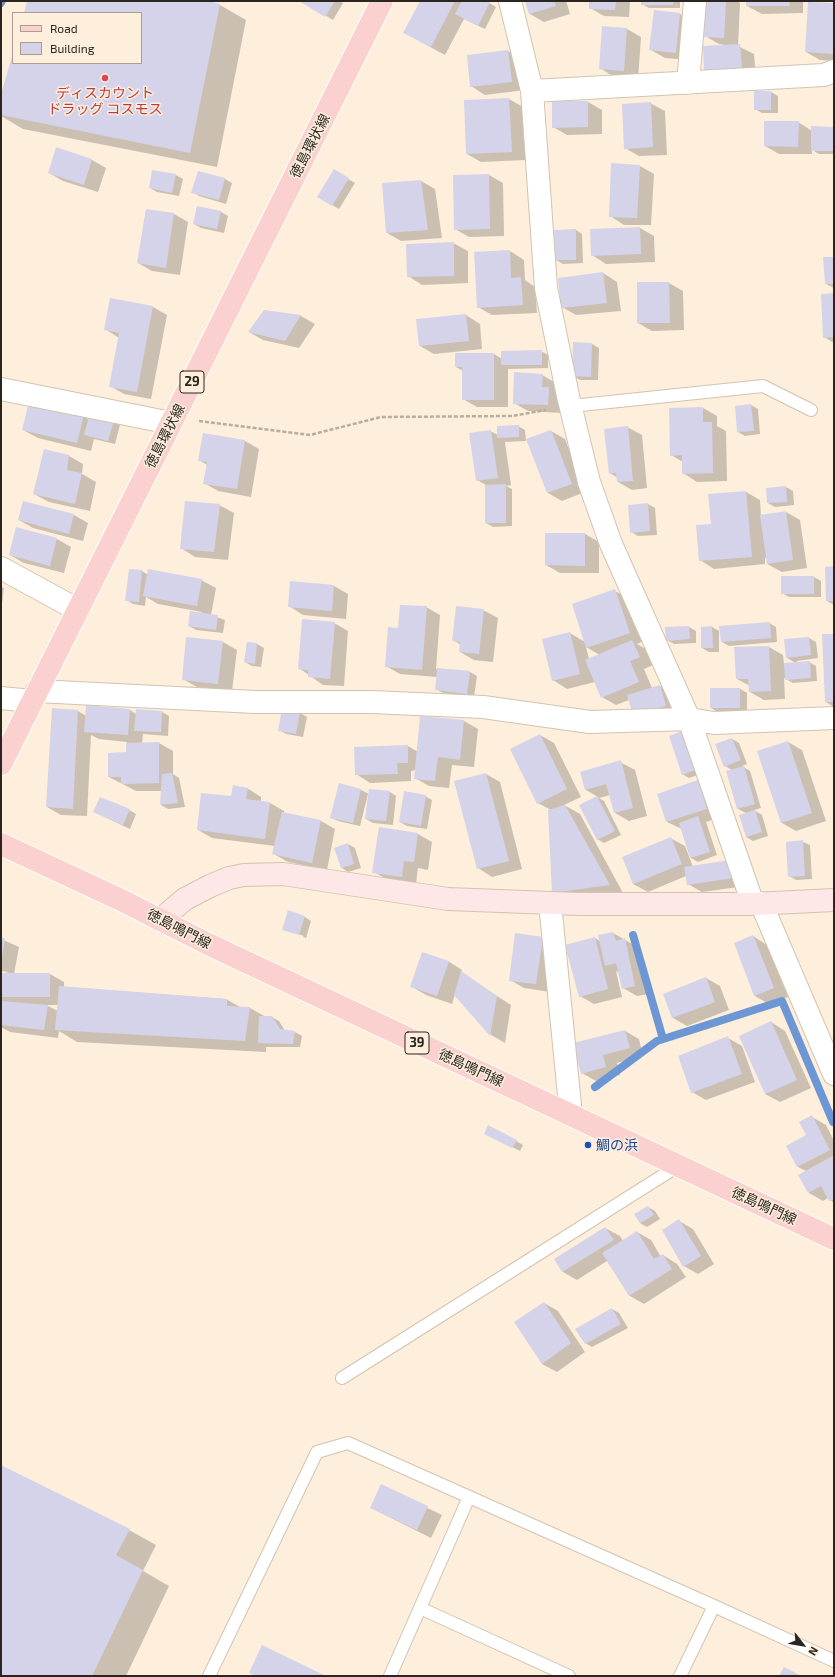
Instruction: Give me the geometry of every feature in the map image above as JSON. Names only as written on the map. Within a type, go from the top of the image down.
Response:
[{"type":"main road","name":"徳島環状線","points":[[1,764],[382,1]]},
{"type":"main road","name":"徳島鳴門線","points":[[1,844],[215,948],[834,1239]]},
{"type":"street","points":[[510,1],[532,92],[546,288],[589,482],[610,544],[689,719],[757,903],[834,1074]]},
{"type":"street","points":[[688,83],[695,1]]},
{"type":"street","points":[[532,92],[824,75],[834,71]]},
{"type":"street","points":[[1,389],[173,421]]},
{"type":"street","points":[[1,568],[78,610]]},
{"type":"street","points":[[1,698],[35,696],[255,702],[372,702],[467,707],[590,722],[689,719],[714,723],[834,718]]},
{"type":"street","points":[[160,920],[185,899],[229,878],[244,875],[283,874],[448,899],[550,903],[757,903],[834,900]]},
{"type":"street","points":[[550,903],[571,1115]]},
{"type":"lane","points":[[571,406],[763,386],[811,410]]},
{"type":"lane","points":[[342,1378],[678,1166]]},
{"type":"lane","points":[[210,1676],[318,1452],[348,1443],[834,1661]]},
{"type":"lane","points":[[390,1676],[469,1497]]},
{"type":"lane","points":[[680,1676],[714,1606]]},
{"type":"lane","points":[[420,1608],[569,1676]]},
{"type":"path","points":[[173,421],[310,435],[381,417],[512,416],[571,406]]},
{"type":"building","name":"ディスカウント ドラッグ コスモス","points":[[27,1],[209,1],[220,4],[190,153],[1,115],[1,94],[12,56],[12,64],[142,64],[142,12],[24,12]]},
{"type":"building","points":[[299,1],[335,1],[325,17]]},
{"type":"building","points":[[420,1],[455,1],[431,47],[403,33]]},
{"type":"building","points":[[462,1],[490,2],[478,26],[455,14]]},
{"type":"building","points":[[525,1],[554,1],[556,6],[529,14]]},
{"type":"building","points":[[589,1],[616,1],[615,10],[589,9]]},
{"type":"building","points":[[641,1],[673,1],[673,5],[641,5]]},
{"type":"building","points":[[706,1],[726,1],[724,38],[703,37]]},
{"type":"building","points":[[746,1],[789,1],[790,6],[746,6]]},
{"type":"building","points":[[808,2],[834,3],[833,54],[805,52]]},
{"type":"building","points":[[654,10],[680,13],[676,53],[649,50]]},
{"type":"building","points":[[602,26],[627,28],[624,71],[599,69]]},
{"type":"building","points":[[740,44],[742,69],[704,71],[703,46]]},
{"type":"building","points":[[508,50],[512,82],[470,87],[467,55]]},
{"type":"building","points":[[754,91],[771,91],[771,110],[754,110]]},
{"type":"building","points":[[509,98],[512,152],[466,154],[464,100]]},
{"type":"building","points":[[552,101],[588,101],[588,127],[552,128]]},
{"type":"building","points":[[651,102],[653,147],[624,149],[622,104]]},
{"type":"building","points":[[764,121],[799,121],[798,147],[764,146]]},
{"type":"building","points":[[811,126],[834,127],[834,151],[811,151]]},
{"type":"building","points":[[56,147],[92,159],[84,185],[48,173]]},
{"type":"building","points":[[611,163],[640,165],[637,218],[609,217]]},
{"type":"building","points":[[334,169],[349,178],[332,206],[317,197]]},
{"type":"building","points":[[152,170],[176,174],[172,193],[149,188]]},
{"type":"building","points":[[198,171],[225,178],[219,200],[191,193]]},
{"type":"building","points":[[489,174],[490,229],[454,230],[453,175]]},
{"type":"building","points":[[421,180],[428,230],[386,233],[382,183]]},
{"type":"building","points":[[197,206],[221,211],[217,229],[193,224]]},
{"type":"building","points":[[146,209],[174,213],[166,268],[137,263]]},
{"type":"building","points":[[640,227],[641,254],[591,256],[590,229]]},
{"type":"building","points":[[576,229],[576,260],[555,260],[554,230]]},
{"type":"building","points":[[454,242],[454,276],[407,277],[406,244]]},
{"type":"building","points":[[510,250],[511,278],[521,277],[523,305],[477,308],[474,252]]},
{"type":"building","points":[[823,257],[834,257],[834,284],[825,284]]},
{"type":"building","points":[[603,272],[607,303],[561,308],[558,278]]},
{"type":"building","points":[[637,282],[669,282],[670,323],[637,323]]},
{"type":"building","points":[[834,293],[834,337],[823,338],[821,294]]},
{"type":"building","points":[[110,298],[153,306],[137,392],[109,387],[119,333],[104,330]]},
{"type":"building","points":[[264,310],[301,315],[285,341],[248,332]]},
{"type":"building","points":[[466,314],[469,341],[419,346],[416,319]]},
{"type":"building","points":[[573,342],[592,343],[591,377],[572,376]]},
{"type":"building","points":[[542,350],[542,365],[501,365],[501,351]]},
{"type":"building","points":[[455,353],[494,353],[494,400],[462,400],[462,367],[455,367]]},
{"type":"building","points":[[514,372],[543,374],[542,387],[549,387],[548,405],[513,404]]},
{"type":"building","points":[[29,402],[84,415],[77,443],[22,430]]},
{"type":"building","points":[[751,404],[754,431],[737,432],[735,406]]},
{"type":"building","points":[[703,407],[703,422],[712,422],[713,473],[682,474],[682,455],[670,456],[669,408]]},
{"type":"building","points":[[90,413],[114,420],[108,441],[84,435]]},
{"type":"building","points":[[519,425],[519,437],[497,438],[497,426]]},
{"type":"building","points":[[628,426],[633,481],[617,482],[616,473],[609,474],[604,429]]},
{"type":"building","points":[[491,430],[498,478],[476,481],[469,433]]},
{"type":"building","points":[[551,430],[572,484],[547,493],[526,439]]},
{"type":"building","points":[[203,433],[245,440],[237,489],[203,484],[207,462],[198,461]]},
{"type":"building","points":[[44,449],[69,455],[67,470],[82,473],[75,504],[33,494]]},
{"type":"building","points":[[506,484],[506,523],[485,523],[485,485]]},
{"type":"building","points":[[786,486],[787,502],[767,503],[766,488]]},
{"type":"building","points":[[746,491],[752,557],[699,561],[696,525],[711,524],[708,494]]},
{"type":"building","points":[[23,501],[74,514],[69,534],[18,520]]},
{"type":"building","points":[[185,501],[220,504],[214,552],[180,549]]},
{"type":"building","points":[[648,503],[650,531],[630,533],[628,505]]},
{"type":"building","points":[[786,511],[793,560],[767,564],[760,515]]},
{"type":"building","points":[[16,527],[57,538],[50,566],[9,555]]},
{"type":"building","points":[[545,533],[585,533],[585,566],[545,565]]},
{"type":"building","points":[[834,566],[834,601],[826,601],[825,567]]},
{"type":"building","points":[[129,569],[142,570],[139,602],[125,601]]},
{"type":"building","points":[[148,569],[202,579],[197,606],[143,596]]},
{"type":"building","points":[[781,576],[814,576],[814,594],[781,594]]},
{"type":"building","points":[[290,581],[334,585],[332,611],[288,607]]},
{"type":"building","points":[[615,589],[630,633],[586,648],[572,604]]},
{"type":"building","points":[[400,605],[427,606],[422,670],[385,667],[388,627],[398,628]]},
{"type":"building","points":[[456,606],[484,609],[479,654],[459,652],[460,642],[452,641]]},
{"type":"building","points":[[190,611],[218,615],[216,630],[188,626]]},
{"type":"building","points":[[302,619],[335,622],[330,679],[308,677],[308,670],[298,669]]},
{"type":"building","points":[[770,622],[771,638],[721,642],[719,626]]},
{"type":"building","points":[[689,626],[690,639],[666,641],[665,627]]},
{"type":"building","points":[[712,626],[713,648],[701,648],[701,627]]},
{"type":"building","points":[[570,632],[580,674],[552,681],[542,639]]},
{"type":"building","points":[[822,634],[834,634],[834,702],[825,702]]},
{"type":"building","points":[[186,637],[223,641],[218,684],[182,680]]},
{"type":"building","points":[[809,637],[811,655],[786,658],[784,639]]},
{"type":"building","points":[[632,640],[640,657],[630,661],[639,682],[601,698],[585,660]]},
{"type":"building","points":[[247,642],[257,643],[255,664],[244,662]]},
{"type":"building","points":[[769,646],[771,691],[749,692],[748,679],[736,679],[734,647]]},
{"type":"building","points":[[810,661],[811,678],[785,680],[784,663]]},
{"type":"building","points":[[437,668],[470,671],[467,694],[435,690]]},
{"type":"building","points":[[660,685],[666,706],[633,715],[627,695]]},
{"type":"building","points":[[710,688],[740,688],[740,708],[710,708]]},
{"type":"building","points":[[86,705],[130,709],[128,735],[84,732]]},
{"type":"building","points":[[52,708],[78,710],[73,809],[46,807]]},
{"type":"building","points":[[136,709],[162,711],[161,732],[134,731]]},
{"type":"building","points":[[282,709],[300,712],[296,734],[278,731]]},
{"type":"building","points":[[420,716],[464,720],[460,760],[438,757],[435,781],[414,779]]},
{"type":"building","points":[[685,730],[698,769],[682,775],[669,736]]},
{"type":"building","points":[[540,734],[567,789],[537,804],[510,749]]},
{"type":"building","points":[[732,738],[741,760],[724,767],[715,744]]},
{"type":"building","points":[[788,741],[812,813],[781,823],[757,751]]},
{"type":"building","points":[[159,742],[159,783],[121,784],[121,777],[108,777],[108,753],[126,752],[126,743]]},
{"type":"building","points":[[408,745],[408,763],[397,763],[398,774],[355,775],[354,747]]},
{"type":"building","points":[[621,760],[633,808],[614,813],[606,784],[585,790],[580,772]]},
{"type":"building","points":[[744,766],[755,804],[737,809],[726,771]]},
{"type":"building","points":[[172,773],[178,803],[160,805],[162,774]]},
{"type":"building","points":[[486,773],[509,861],[477,869],[454,781]]},
{"type":"building","points":[[698,780],[707,809],[666,822],[657,794]]},
{"type":"building","points":[[339,783],[361,789],[353,823],[330,818]]},
{"type":"building","points":[[233,785],[248,788],[246,799],[270,802],[265,839],[197,830],[201,793],[231,796]]},
{"type":"building","points":[[369,789],[390,791],[386,821],[365,819]]},
{"type":"building","points":[[404,791],[426,795],[421,826],[399,822]]},
{"type":"building","points":[[597,796],[615,831],[597,840],[579,805]]},
{"type":"building","points":[[100,797],[130,809],[123,825],[93,812]]},
{"type":"building","points":[[565,805],[610,885],[552,893],[548,810]]},
{"type":"building","points":[[755,810],[762,832],[746,837],[739,815]]},
{"type":"building","points":[[282,812],[321,820],[312,863],[272,854]]},
{"type":"building","points":[[698,816],[710,852],[690,858],[679,823]]},
{"type":"building","points":[[379,827],[418,833],[414,862],[404,861],[402,877],[372,873]]},
{"type":"building","points":[[671,837],[682,864],[633,884],[622,857]]},
{"type":"building","points":[[803,840],[805,876],[788,877],[786,842]]},
{"type":"building","points":[[348,843],[354,864],[341,868],[334,848]]},
{"type":"building","points":[[730,860],[733,878],[687,885],[684,867]]},
{"type":"building","points":[[288,910],[305,916],[299,935],[282,930]]},
{"type":"building","points":[[613,932],[616,941],[625,938],[635,986],[622,989],[616,963],[605,966],[598,935]]},
{"type":"building","points":[[515,933],[543,937],[536,984],[509,981]]},
{"type":"building","points":[[753,935],[774,988],[754,996],[734,943]]},
{"type":"building","points":[[595,937],[608,989],[579,997],[565,945]]},
{"type":"building","points":[[1,938],[5,938],[2,958],[1,958]]},
{"type":"building","points":[[422,952],[449,961],[437,996],[410,987]]},
{"type":"building","points":[[461,971],[497,996],[490,1036],[454,995]]},
{"type":"building","points":[[1,973],[50,973],[50,997],[1,997]]},
{"type":"building","points":[[706,977],[715,1002],[672,1018],[663,994]]},
{"type":"building","points":[[59,986],[227,999],[227,1006],[250,1007],[245,1041],[55,1030]]},
{"type":"building","points":[[1,1001],[48,1005],[44,1030],[1,1025]]},
{"type":"building","points":[[259,1016],[272,1016],[280,1029],[295,1031],[293,1044],[258,1043]]},
{"type":"building","points":[[771,1021],[797,1080],[765,1094],[739,1036]]},
{"type":"building","points":[[625,1030],[630,1048],[603,1055],[606,1067],[581,1074],[573,1043]]},
{"type":"building","points":[[728,1036],[742,1074],[691,1093],[678,1056]]},
{"type":"building","points":[[812,1115],[830,1150],[797,1167],[786,1146],[806,1135],[799,1122]]},
{"type":"building","points":[[488,1125],[517,1140],[512,1148],[484,1134]]},
{"type":"building","points":[[834,1155],[834,1199],[829,1201],[821,1186],[808,1193],[798,1175]]},
{"type":"building","points":[[648,1206],[654,1215],[640,1223],[634,1214]]},
{"type":"building","points":[[679,1219],[701,1256],[683,1267],[662,1230]]},
{"type":"building","points":[[605,1227],[614,1240],[562,1272],[554,1259]]},
{"type":"building","points":[[637,1231],[654,1259],[663,1254],[672,1269],[629,1296],[602,1253]]},
{"type":"building","points":[[544,1302],[571,1343],[542,1364],[514,1322]]},
{"type":"building","points":[[612,1308],[621,1324],[585,1344],[575,1329]]},
{"type":"building","points":[[1,1465],[130,1529],[116,1555],[143,1570],[92,1676],[1,1676]]},
{"type":"building","points":[[381,1484],[428,1506],[417,1530],[370,1508]]},
{"type":"building","points":[[262,1645],[326,1676],[256,1676],[249,1673]]},
{"type":"building","points":[[784,1667],[802,1676],[779,1676]]},
{"type":"waterway","points":[[633,935],[663,1039]]},
{"type":"waterway","points":[[595,1087],[657,1041],[782,1001],[833,1122]]},
{"type":"place","name":"ディスカウント ドラッグ コスモス","points":[[105,78]]},
{"type":"place","name":"鯛の浜","points":[[588,1145]]}]
